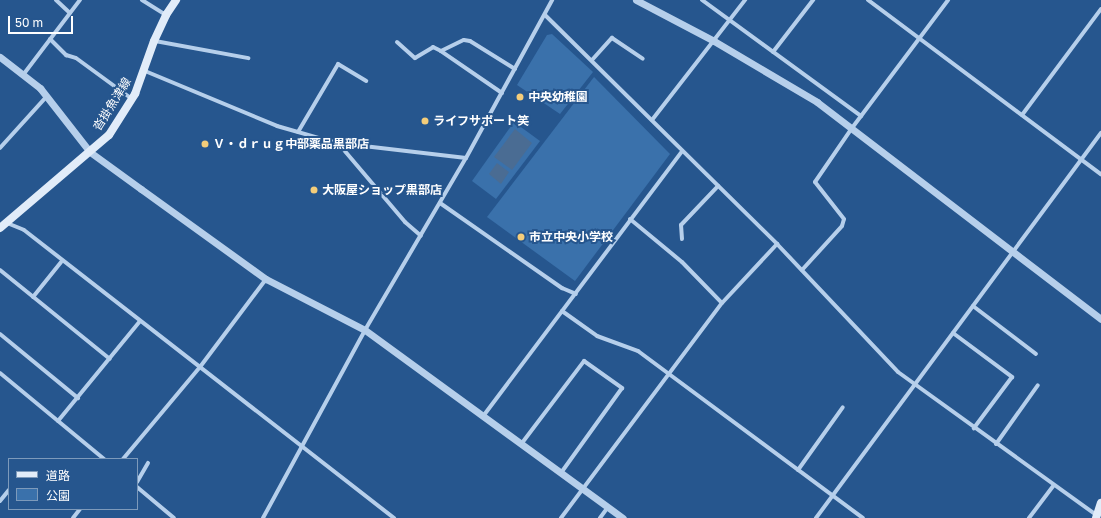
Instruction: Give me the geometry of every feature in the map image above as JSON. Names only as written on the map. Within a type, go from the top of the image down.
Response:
[{"type":"main road","name":"沓掛魚津線","points":[[3,225],[109,135],[132,99],[145,70],[154,41],[166,15],[176,0]]},
{"type":"main road","points":[[1097,517],[1101,503]]},
{"type":"street","points":[[56,0],[70,13]]},
{"type":"street","points":[[23,74],[80,0]]},
{"type":"street","points":[[142,0],[166,15]]},
{"type":"street","points":[[263,518],[304,446],[365,330],[466,158],[552,0]]},
{"type":"street","points":[[636,0],[714,41],[817,102],[1101,319]]},
{"type":"street","points":[[702,0],[861,116]]},
{"type":"street","points":[[652,120],[746,0]]},
{"type":"street","points":[[773,52],[813,0]]},
{"type":"street","points":[[868,0],[1101,174]]},
{"type":"street","points":[[802,270],[842,226],[844,219],[815,182],[852,128],[948,0]]},
{"type":"street","points":[[1022,115],[1101,9]]},
{"type":"street","points":[[545,15],[777,244],[914,386],[1097,517]]},
{"type":"street","points":[[592,60],[612,38],[643,59]]},
{"type":"street","points":[[50,39],[66,55],[76,58],[132,99]]},
{"type":"street","points":[[440,51],[464,40],[470,41],[515,69]]},
{"type":"street","points":[[154,41],[248,58]]},
{"type":"street","points":[[397,42],[415,58],[433,47],[502,93]]},
{"type":"street","points":[[0,58],[23,74],[47,96],[90,152],[266,279],[365,330],[484,415],[623,518]]},
{"type":"street","points":[[298,132],[338,64],[366,81]]},
{"type":"street","points":[[145,70],[231,108],[298,132],[338,142],[466,158]]},
{"type":"street","points":[[0,148],[47,96]]},
{"type":"street","points":[[816,518],[1101,133]]},
{"type":"street","points":[[338,142],[405,222],[421,236]]},
{"type":"street","points":[[484,415],[682,151]]},
{"type":"street","points":[[682,239],[681,225],[718,186]]},
{"type":"street","points":[[440,203],[562,288],[576,294]]},
{"type":"street","points":[[630,220],[682,262],[722,303]]},
{"type":"street","points":[[3,225],[24,230],[61,262],[304,446],[394,518]]},
{"type":"street","points":[[561,518],[722,303],[777,244]]},
{"type":"street","points":[[33,297],[61,262]]},
{"type":"street","points":[[0,270],[110,359]]},
{"type":"street","points":[[124,458],[200,367],[266,279]]},
{"type":"street","points":[[973,306],[1036,354]]},
{"type":"street","points":[[562,311],[598,336],[638,351],[863,518]]},
{"type":"street","points":[[58,421],[140,322]]},
{"type":"street","points":[[953,333],[1012,377],[974,428]]},
{"type":"street","points":[[0,334],[78,398]]},
{"type":"street","points":[[522,443],[584,361],[622,388],[561,473]]},
{"type":"street","points":[[0,374],[103,458]]},
{"type":"street","points":[[996,444],[1038,386]]},
{"type":"street","points":[[798,470],[843,407]]},
{"type":"street","points":[[138,480],[148,462]]},
{"type":"street","points":[[1029,518],[1054,485]]},
{"type":"street","points":[[138,488],[174,518]]},
{"type":"street","points":[[0,501],[8,491]]},
{"type":"street","points":[[600,518],[608,507]]},
{"type":"street","points":[[73,518],[79,510]]},
{"type":"street","points":[[164,518],[168,513]]},
{"type":"green space","points":[[552,34],[593,72],[560,114],[517,85],[547,35]]},
{"type":"green space","points":[[594,77],[670,154],[575,281],[487,217]]},
{"type":"green space","points":[[514,122],[540,141],[496,199],[472,181]]},
{"type":"shaded area","points":[[515,129],[532,143],[512,170],[494,157]]},
{"type":"shaded area","points":[[497,163],[509,172],[501,184],[489,174]]},
{"type":"place","name":"中央幼稚園","points":[[520,97]]},
{"type":"place","name":"ライフサポート笑","points":[[425,121]]},
{"type":"place","name":"Ｖ・ｄｒｕｇ中部薬品黒部店","points":[[205,144]]},
{"type":"place","name":"大阪屋ショップ黒部店","points":[[314,190]]},
{"type":"place","name":"市立中央小学校","points":[[521,237]]}]
